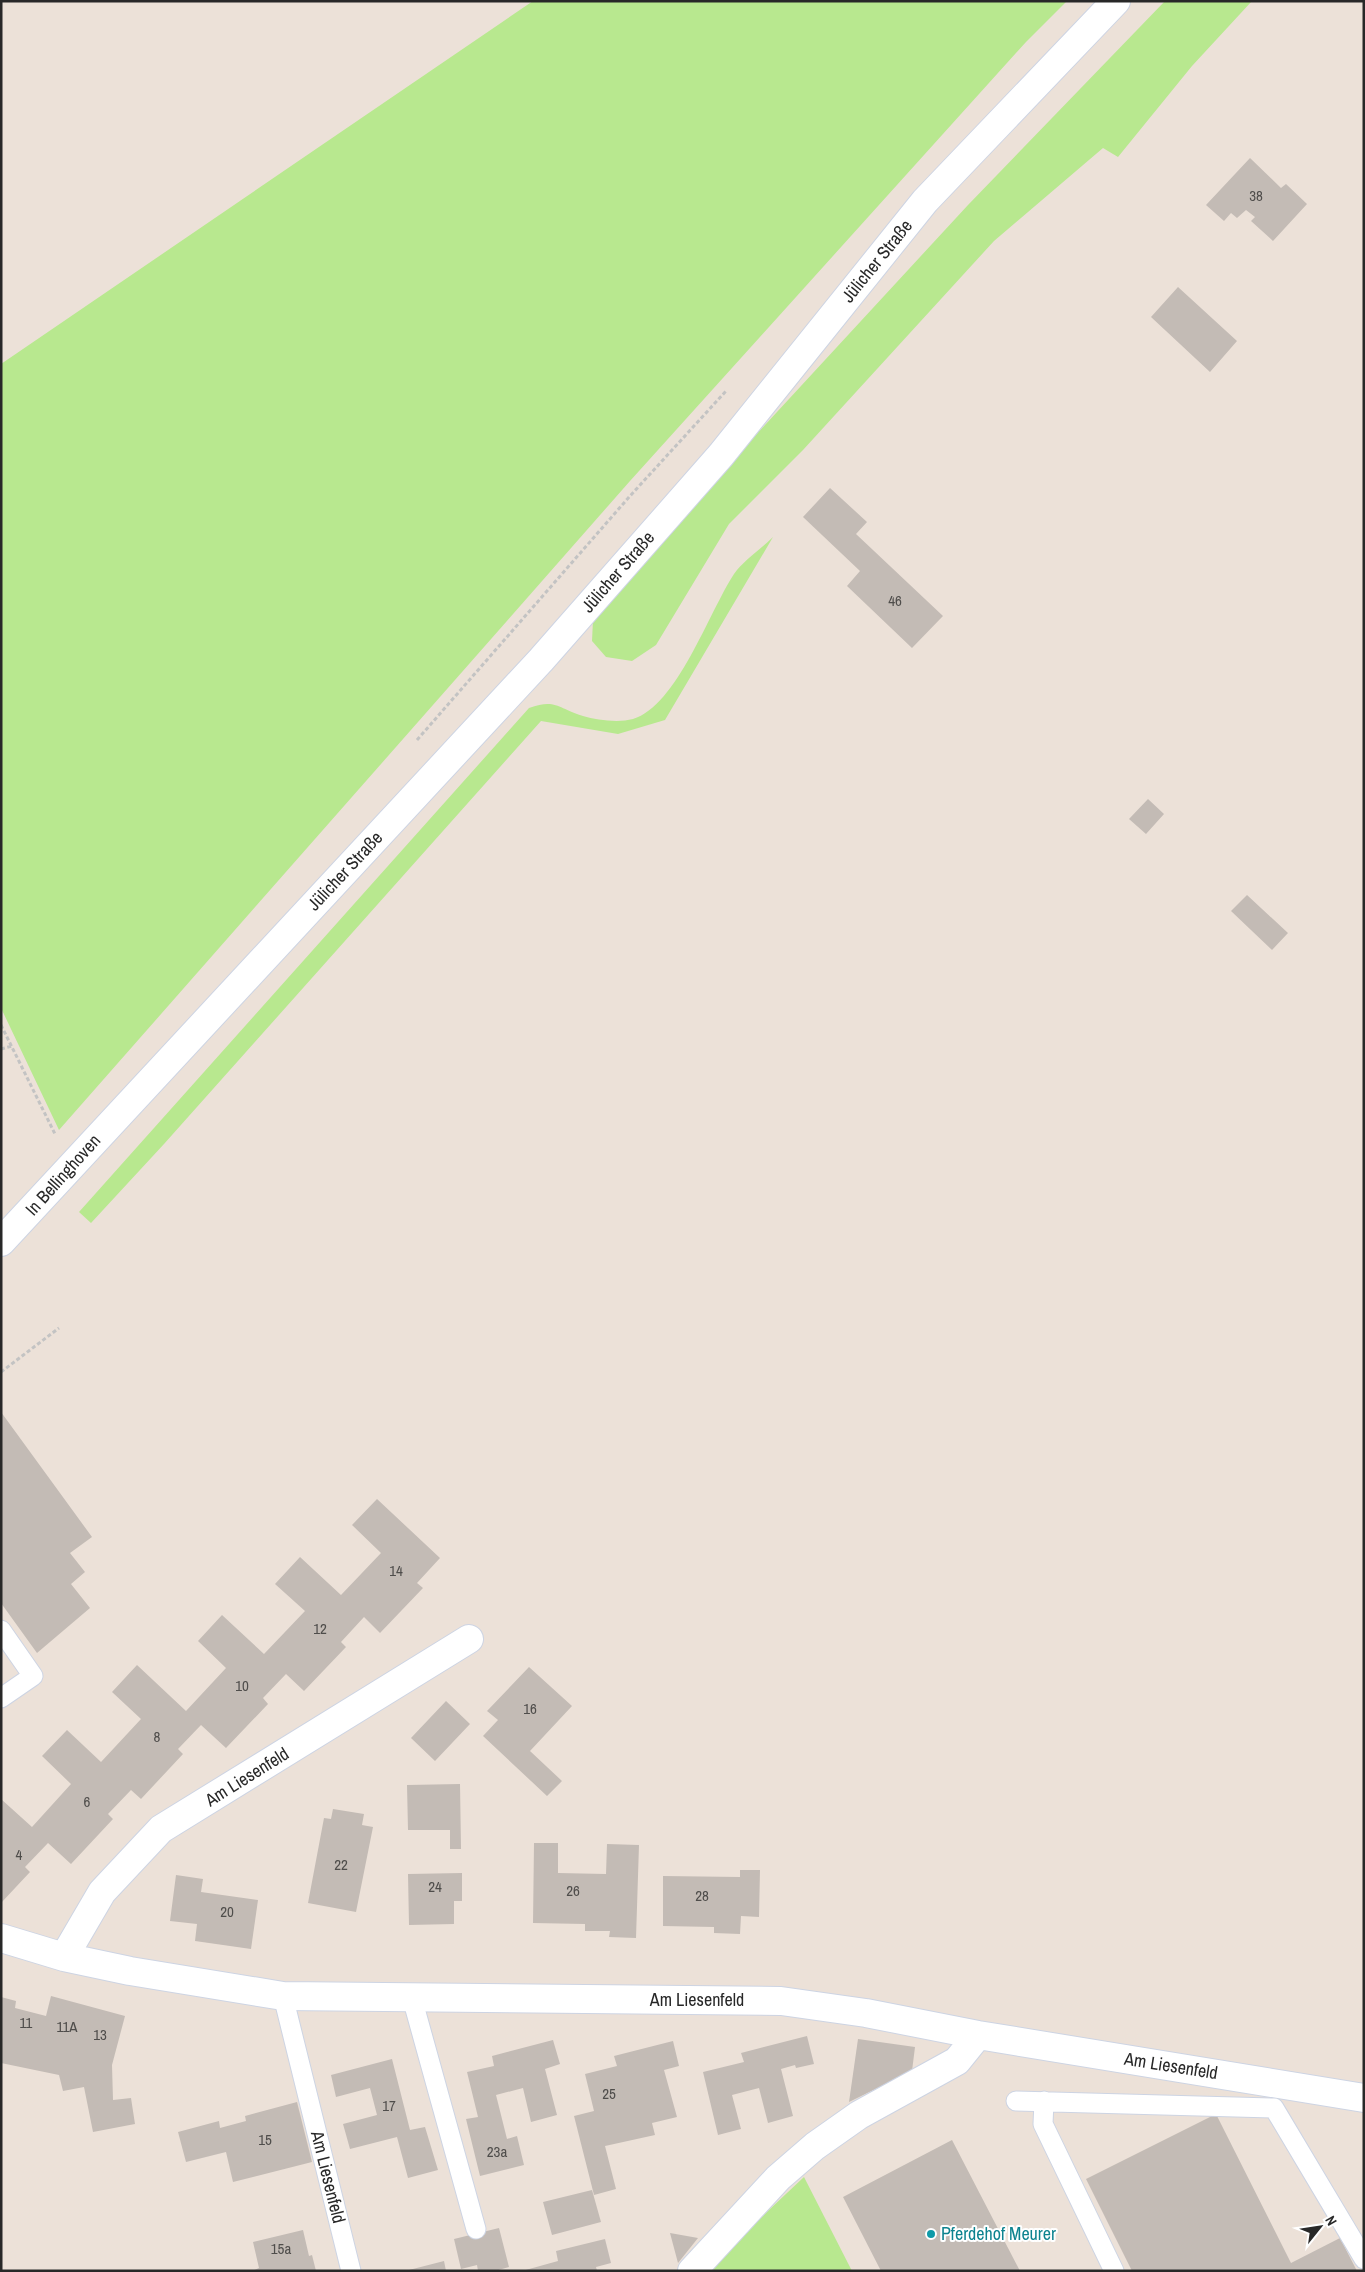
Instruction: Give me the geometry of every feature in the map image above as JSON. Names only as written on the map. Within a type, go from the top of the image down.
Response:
[{"type":"street","name":"Jülicher Straße","points":[[104,1129],[541,660],[721,455],[925,201],[1116,1]]},
{"type":"street","name":"In Bellinghoven","points":[[1,1242],[104,1129]]},
{"type":"street","name":"Am Liesenfeld","points":[[64,1957],[102,1892],[161,1829],[470,1639]]},
{"type":"street","name":"Am Liesenfeld","points":[[1,1938],[64,1957],[130,1971],[283,1996],[781,2001],[1364,2098]]},
{"type":"street","points":[[692,2271],[778,2178],[815,2146],[859,2114],[957,2061],[978,2035]]},
{"type":"lane","points":[[1,1630],[34,1676],[1,1698]]},
{"type":"lane","name":"Am Liesenfeld","points":[[283,1996],[351,2271]]},
{"type":"lane","points":[[412,1998],[476,2229]]},
{"type":"lane","points":[[1016,2101],[1274,2108],[1364,2259]]},
{"type":"lane","points":[[1044,2102],[1043,2124],[1114,2271]]},
{"type":"path","points":[[416,742],[630,496],[730,387]]},
{"type":"path","points":[[1,1025],[61,1145],[59,1180]]},
{"type":"path","points":[[1,1049],[12,1046]]},
{"type":"path","points":[[1,1372],[59,1328]]},
{"type":"green space","points":[[533,1],[1067,1],[1026,42],[630,481],[59,1130],[1,1008],[1,364]]},
{"type":"green space","points":[[1165,1],[1252,1],[1192,66],[1118,157],[1103,148],[994,241],[803,450],[729,524],[656,645],[632,661],[606,657],[592,641],[593,620],[632,569],[968,205]]},
{"type":"green space","points":[[773,537],[665,720],[618,734],[541,721],[164,1144],[91,1223],[79,1212],[529,708],[552,704],[583,716],[614,721],[633,719],[649,711],[664,696],[678,677],[734,574]]},
{"type":"green space","points":[[804,2177],[852,2271],[709,2271],[724,2252]]},
{"type":"building","points":[[1250,158],[1281,188],[1286,184],[1307,204],[1273,241],[1251,221],[1255,217],[1246,210],[1237,218],[1231,213],[1224,221],[1206,205]]},
{"type":"building","points":[[1178,287],[1237,341],[1210,372],[1151,317]]},
{"type":"building","points":[[830,488],[867,522],[856,534],[943,616],[912,648],[847,586],[860,571],[803,517]]},
{"type":"building","points":[[1148,799],[1164,814],[1146,834],[1129,819]]},
{"type":"building","points":[[1247,895],[1288,933],[1272,950],[1231,911]]},
{"type":"building","points":[[1,1412],[92,1537],[70,1553],[85,1572],[71,1584],[90,1608],[37,1653],[1,1603]]},
{"type":"building","points":[[377,1499],[440,1558],[417,1583],[423,1588],[380,1633],[364,1617],[341,1642],[346,1647],[304,1691],[286,1674],[263,1698],[268,1704],[226,1748],[201,1725],[178,1749],[183,1754],[141,1799],[131,1790],[108,1814],[113,1819],[71,1864],[48,1843],[25,1867],[30,1872],[1,1903],[1,1799],[32,1827],[71,1784],[42,1756],[67,1730],[101,1762],[141,1719],[112,1692],[137,1665],[186,1711],[226,1668],[198,1641],[222,1615],[264,1654],[305,1611],[275,1584],[300,1557],[341,1595],[381,1553],[352,1525]]},
{"type":"building","points":[[529,1667],[572,1706],[530,1751],[562,1781],[547,1796],[483,1736],[498,1720],[487,1711]]},
{"type":"building","points":[[446,1701],[470,1724],[435,1761],[411,1738]]},
{"type":"building","points":[[460,1784],[461,1849],[450,1849],[450,1830],[408,1830],[407,1785]]},
{"type":"building","points":[[333,1809],[364,1814],[362,1825],[373,1827],[356,1912],[308,1903],[324,1818],[331,1819]]},
{"type":"building","points":[[534,1843],[558,1843],[558,1873],[606,1874],[607,1844],[639,1845],[636,1938],[609,1937],[610,1931],[585,1931],[585,1924],[533,1923]]},
{"type":"building","points":[[740,1870],[760,1870],[759,1917],[741,1916],[740,1934],[714,1933],[714,1927],[663,1926],[663,1876],[740,1877]]},
{"type":"building","points":[[462,1873],[462,1901],[454,1901],[454,1924],[409,1925],[408,1874]]},
{"type":"building","points":[[176,1875],[203,1879],[201,1892],[258,1900],[251,1949],[195,1941],[197,1924],[170,1921]]},
{"type":"building","points":[[51,1996],[125,2016],[112,2065],[113,2100],[131,2098],[135,2124],[93,2132],[84,2087],[63,2091],[59,2075],[1,2063],[1,1997],[16,2001],[15,2008],[46,2016]]},
{"type":"building","points":[[807,2036],[814,2064],[796,2068],[795,2065],[781,2069],[793,2116],[768,2123],[759,2088],[732,2095],[741,2129],[718,2135],[703,2072],[744,2062],[741,2053]]},
{"type":"building","points":[[858,2039],[915,2047],[912,2071],[849,2102]]},
{"type":"building","points":[[553,2040],[560,2064],[545,2069],[557,2115],[531,2122],[523,2088],[496,2095],[507,2139],[517,2136],[524,2165],[480,2176],[466,2119],[478,2117],[467,2072],[494,2066],[492,2056]]},
{"type":"building","points":[[673,2041],[679,2066],[664,2070],[677,2117],[652,2123],[655,2135],[605,2146],[616,2189],[594,2195],[574,2116],[594,2111],[585,2074],[617,2066],[614,2056]]},
{"type":"building","points":[[392,2059],[410,2130],[425,2127],[438,2170],[408,2178],[397,2137],[350,2149],[343,2124],[377,2115],[370,2088],[336,2097],[331,2075]]},
{"type":"building","points":[[297,2102],[312,2162],[233,2182],[226,2152],[186,2162],[178,2132],[219,2121],[220,2128],[246,2121],[245,2116]]},
{"type":"building","points":[[1216,2114],[1291,2263],[1340,2238],[1357,2271],[1132,2271],[1086,2179]]},
{"type":"building","name":"Pferdehof Meurer","points":[[952,2140],[1020,2271],[881,2271],[843,2197]]},
{"type":"building","points":[[592,2190],[601,2222],[552,2235],[543,2202]]},
{"type":"building","points":[[499,2228],[509,2267],[495,2271],[478,2271],[477,2265],[461,2269],[454,2239]]},
{"type":"building","points":[[303,2230],[309,2256],[312,2255],[316,2271],[252,2271],[259,2268],[253,2242]]},
{"type":"building","points":[[670,2233],[698,2238],[678,2263]]},
{"type":"building","points":[[605,2239],[611,2263],[596,2267],[597,2271],[522,2271],[558,2261],[556,2251]]},
{"type":"building","points":[[444,2261],[446,2271],[409,2270]]},
{"type":"place","name":"Pferdehof Meurer","points":[[931,2234]]}]
